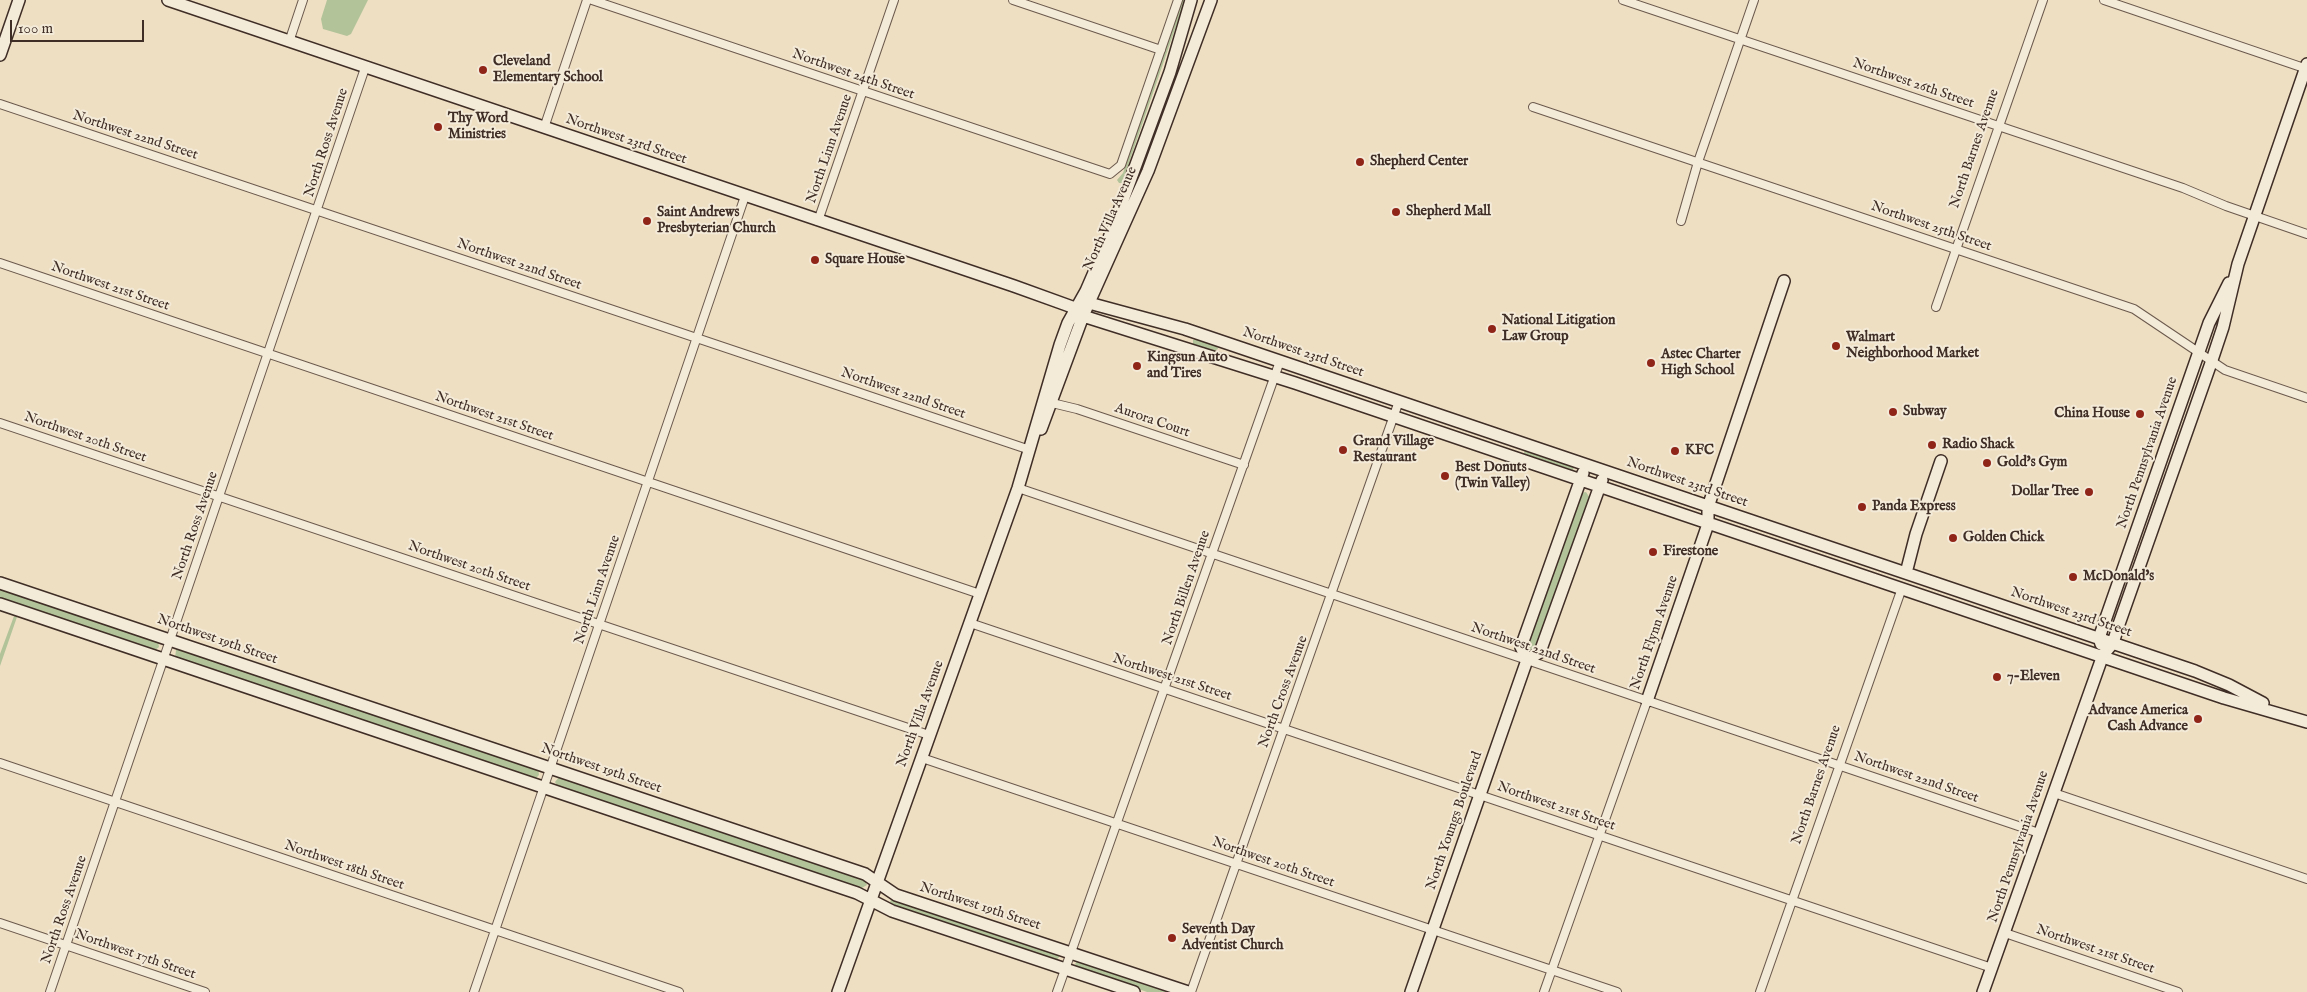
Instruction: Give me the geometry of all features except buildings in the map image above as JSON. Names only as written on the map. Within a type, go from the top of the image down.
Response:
[{"type":"main road","points":[[1,50],[19,0]]},
{"type":"main road","name":"Northwest 23rd Street","points":[[168,0],[818,221],[1138,334],[1295,383],[1772,546],[2103,655],[2203,690],[2283,713],[2307,722]]},
{"type":"main road","name":"North Villa Avenue","points":[[1031,448],[1052,403],[1086,291],[1109,238],[1170,72],[1190,0]]},
{"type":"main road","name":"North Villa Avenue","points":[[838,992],[1018,488],[1060,345],[1079,312],[1089,304],[1148,171],[1211,0]]},
{"type":"main road","points":[[1170,72],[1195,41],[1185,16]]},
{"type":"main road","name":"North Pennsylvania Avenue","points":[[1983,992],[2103,655],[2113,643],[2211,363],[2223,327],[2238,264],[2306,67]]},
{"type":"main road","name":"North Pennsylvania Avenue","points":[[2103,655],[2100,638],[2160,463],[2209,323],[2238,264]]},
{"type":"main road","name":"North Flynn Avenue","points":[[1647,701],[1708,524],[1708,507],[1784,281]]},
{"type":"main road","name":"Northwest 23rd Street","points":[[1089,304],[1185,329],[1231,344],[1508,437],[1708,507],[2100,638],[2208,676],[2283,713]]},
{"type":"main road","points":[[1138,334],[1143,318]]},
{"type":"main road","points":[[1180,347],[1185,329]]},
{"type":"main road","points":[[1226,361],[1231,344]]},
{"type":"main road","points":[[1295,383],[1317,373],[1346,400]]},
{"type":"main road","points":[[2176,418],[2190,422]]},
{"type":"main road","points":[[1502,453],[1508,437]]},
{"type":"main road","points":[[1884,582],[1906,573],[1912,558],[1916,534],[1941,461]]},
{"type":"main road","points":[[2160,463],[2174,468]]},
{"type":"main road","name":"North Youngs Boulevard","points":[[1527,660],[1521,647],[1586,465]]},
{"type":"main road","name":"North Youngs Boulevard","points":[[1410,992],[1527,660],[1540,652],[1606,471]]},
{"type":"main road","points":[[1772,546],[1777,530]]},
{"type":"main road","points":[[1821,562],[1826,546]]},
{"type":"main road","points":[[1906,573],[1930,598]]},
{"type":"main road","name":"Northwest 19th Street","points":[[0,583],[865,874],[896,894],[1190,992]]},
{"type":"main road","points":[[0,604],[857,892],[892,911],[1134,992]]},
{"type":"main road","points":[[2203,690],[2208,676]]},
{"type":"street","points":[[289,42],[303,0]]},
{"type":"street","points":[[544,128],[587,0]]},
{"type":"street","name":"Northwest 24th Street","points":[[592,0],[1107,174]]},
{"type":"street","name":"North Linn Avenue","points":[[818,221],[894,0]]},
{"type":"street","points":[[1013,0],[1161,50]]},
{"type":"street","name":"North Villa Avenue","points":[[1107,174],[1113,173],[1121,165],[1178,0]]},
{"type":"street","name":"Northwest 26th Street","points":[[1623,0],[2184,188],[2254,216],[2307,234]]},
{"type":"street","points":[[1681,221],[1698,162],[1754,0]]},
{"type":"street","name":"North Barnes Avenue","points":[[1936,307],[2043,0]]},
{"type":"street","points":[[2104,0],[2306,67]]},
{"type":"street","name":"North Ross Avenue","points":[[50,992],[365,68]]},
{"type":"street","name":"Northwest 22nd Street","points":[[0,104],[696,338],[1031,448]]},
{"type":"street","name":"Northwest 25th Street","points":[[1533,106],[2134,309],[2211,363],[2225,370],[2307,398]]},
{"type":"street","name":"North Linn Avenue","points":[[474,992],[745,196]]},
{"type":"street","name":"Northwest 21st Street","points":[[0,263],[980,594]]},
{"type":"street","name":"North Billen Avenue","points":[[1057,992],[1280,361]]},
{"type":"street","name":"North Cross Avenue","points":[[1190,992],[1399,401]]},
{"type":"street","name":"Aurora Court","points":[[1052,403],[1077,409],[1244,465]]},
{"type":"street","name":"Northwest 20th Street","points":[[0,423],[929,735]]},
{"type":"street","name":"Northwest 22nd Street","points":[[1018,488],[2039,833]]},
{"type":"street","name":"North Barnes Avenue","points":[[1760,992],[1902,588]]},
{"type":"street","name":"Northwest 21st Street","points":[[970,623],[1992,968]]},
{"type":"street","name":"North Flynn Avenue","points":[[1544,992],[1647,701]]},
{"type":"street","name":"Northwest 20th Street","points":[[922,758],[1617,992]]},
{"type":"street","name":"Northwest 18th Street","points":[[0,763],[679,992]]},
{"type":"street","points":[[2054,793],[2307,880]]},
{"type":"street","name":"Northwest 17th Street","points":[[0,923],[205,992]]},
{"type":"street","name":"Northwest 21st Street","points":[[2005,932],[2178,992]]},
{"type":"green space","points":[[327,0],[368,0],[351,34],[347,36],[323,29],[321,19]]},
{"type":"green space","points":[[1182,0],[1185,0],[1122,183],[1119,183],[1117,180],[1123,173]]},
{"type":"green space","points":[[1176,79],[1178,80],[1122,224],[1128,194]]},
{"type":"green space","points":[[1196,339],[1217,346],[1218,349],[1214,351],[1193,345],[1193,340]]},
{"type":"green space","points":[[1525,448],[1575,465],[1573,470],[1524,454]]},
{"type":"green space","points":[[1586,492],[1590,498],[1535,655],[1524,651],[1581,493]]},
{"type":"green space","points":[[0,587],[158,641],[159,647],[154,651],[0,599]]},
{"type":"green space","points":[[14,616],[17,617],[0,666],[0,654]]},
{"type":"green space","points":[[178,648],[538,768],[539,775],[535,779],[175,658]]},
{"type":"green space","points":[[559,777],[863,877],[867,885],[860,889],[558,787],[555,782]]},
{"type":"green space","points":[[894,898],[1059,954],[1059,957],[1056,961],[893,907],[890,901]]},
{"type":"green space","points":[[1078,960],[1175,992],[1147,992],[1078,968],[1075,964]]},
{"type":"place","name":"Cleveland Elementary School","points":[[483,70]]},
{"type":"place","name":"Thy Word Ministries","points":[[438,127]]},
{"type":"place","name":"Shepherd Center","points":[[1360,162]]},
{"type":"place","name":"Shepherd Mall","points":[[1396,212]]},
{"type":"place","name":"Saint Andrews Presbyterian Church","points":[[647,221]]},
{"type":"place","name":"Square House","points":[[815,260]]},
{"type":"place","name":"National Litigation Law Group","points":[[1492,329]]},
{"type":"place","name":"Walmart Neighborhood Market","points":[[1836,346]]},
{"type":"place","name":"Astec Charter High School","points":[[1651,363]]},
{"type":"place","name":"Kingsun Auto and Tires","points":[[1137,366]]},
{"type":"place","name":"Subway","points":[[1893,412]]},
{"type":"place","name":"China House","points":[[2140,414]]},
{"type":"place","name":"Radio Shack","points":[[1932,445]]},
{"type":"place","name":"Grand Village Restaurant","points":[[1343,450]]},
{"type":"place","name":"KFC","points":[[1675,451]]},
{"type":"place","name":"Gold's Gym","points":[[1987,463]]},
{"type":"place","name":"Best Donuts (Twin Valley)","points":[[1445,476]]},
{"type":"place","name":"Dollar Tree","points":[[2089,492]]},
{"type":"place","name":"Panda Express","points":[[1862,507]]},
{"type":"place","name":"Golden Chick","points":[[1953,538]]},
{"type":"place","name":"Firestone","points":[[1653,552]]},
{"type":"place","name":"McDonald's","points":[[2073,577]]},
{"type":"place","name":"7-Eleven","points":[[1997,677]]},
{"type":"place","name":"Advance America Cash Advance","points":[[2198,719]]},
{"type":"place","name":"Seventh Day Adventist Church","points":[[1172,938]]}]
